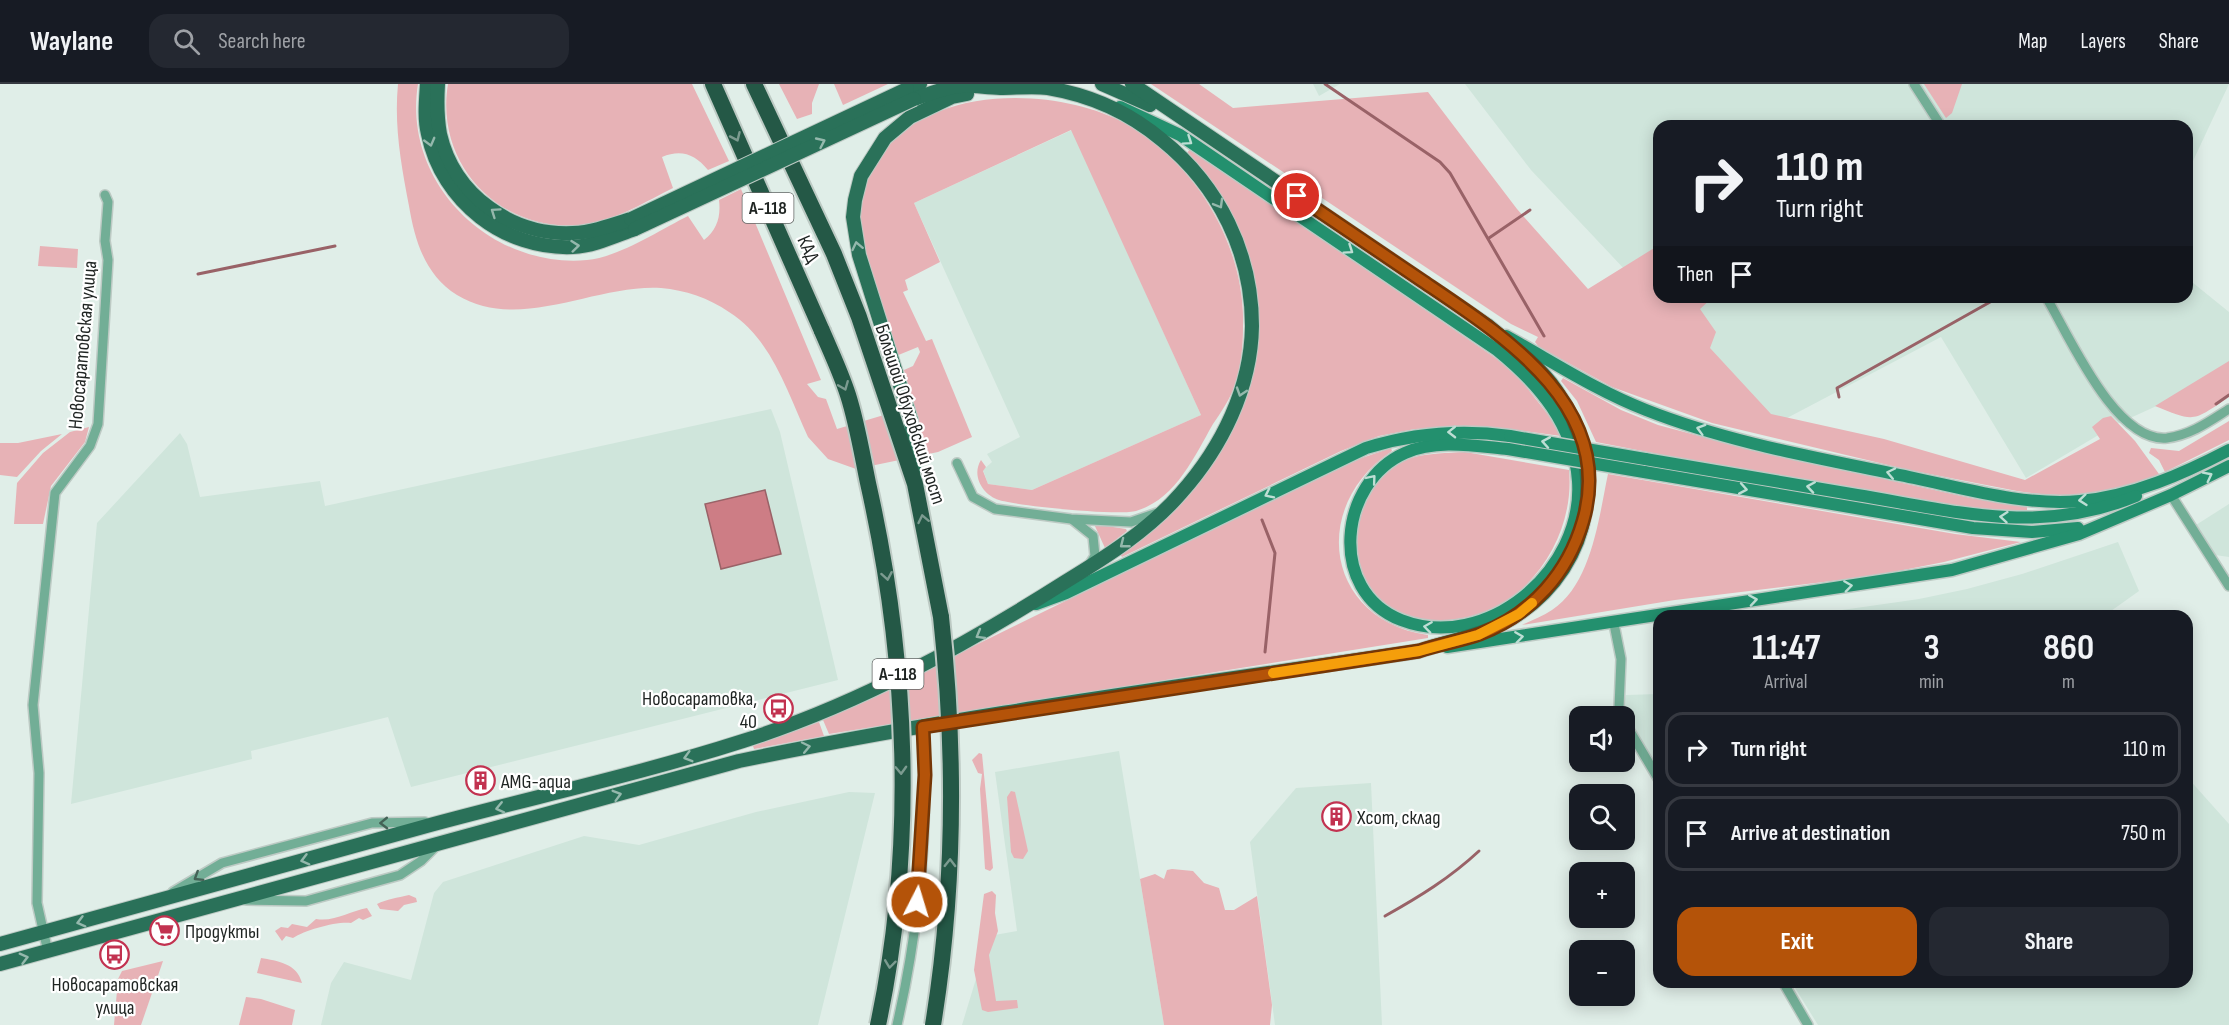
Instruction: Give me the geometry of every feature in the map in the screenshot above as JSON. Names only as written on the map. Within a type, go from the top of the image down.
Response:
[{"type":"highway","name":"КАД","points":[[713,84],[848,395],[880,536],[893,615],[900,702],[900,881],[888,980],[878,1025]]},
{"type":"highway","name":"КАД","points":[[754,84],[834,254],[859,317]]},
{"type":"highway","name":"Большой Обуховский мост","points":[[859,317],[915,484],[941,617],[949,687],[952,767],[950,881],[933,1025]]},
{"type":"main road","points":[[427,84],[427,132],[433,155],[457,196],[491,227],[525,241],[555,247],[576,247],[633,224],[914,90],[961,86],[1045,88],[1096,99],[1135,112],[1180,135],[1520,368],[1550,402],[1561,421],[1574,455],[1578,492],[1572,524],[1563,548],[1534,587],[1500,613],[1456,627],[1420,626],[1387,612],[1365,590],[1355,572],[1350,554],[1351,520],[1356,503],[1366,486],[1386,464],[1416,449],[1462,445],[1508,449],[1644,472],[1973,528],[2053,532],[2098,527]]},
{"type":"main road","points":[[438,84],[438,121],[449,160],[475,196],[496,214],[518,225],[545,232],[573,233],[633,224]]},
{"type":"main road","points":[[1102,84],[1144,102],[1179,124],[1203,131]]},
{"type":"main road","points":[[1132,84],[1487,325],[1591,385],[1677,422],[1768,447],[1927,481],[2037,501],[2080,501],[2160,482]]},
{"type":"main road","points":[[915,484],[911,420],[855,236],[855,200],[861,176],[885,138],[910,117],[952,98],[995,88]]},
{"type":"main road","points":[[0,944],[443,822],[524,803],[772,730],[851,699],[968,642],[1031,606],[1111,554],[1179,495],[1197,473],[1222,433],[1242,391],[1251,340],[1249,290],[1232,230],[1213,194],[1189,164],[1152,131],[1096,99]]},
{"type":"main road","points":[[1419,651],[1478,635],[1527,608],[1560,573],[1570,556],[1584,516],[1588,496],[1586,455],[1566,405],[1544,374],[1487,325]]},
{"type":"main road","points":[[1031,606],[1066,593],[1366,448],[1400,438],[1440,432],[1510,436],[1975,515],[2036,519],[2098,510],[2145,492],[2160,482],[2229,450]]},
{"type":"main road","points":[[1702,610],[1952,570],[2028,550],[2098,527],[2171,495],[2229,466]]},
{"type":"main road","points":[[0,964],[739,761],[923,727],[1653,618]]},
{"type":"street","points":[[1914,84],[1937,120]]},
{"type":"street","name":"Новосаратовская улица","points":[[48,952],[37,903],[39,773],[33,705],[55,493],[90,446],[98,424],[108,260],[105,238],[108,201],[105,195]]},
{"type":"street","points":[[2050,303],[2108,402],[2133,428],[2150,436],[2165,438],[2200,428],[2229,409]]},
{"type":"street","points":[[957,463],[973,497],[994,509],[1071,519],[1131,522],[1162,511]]},
{"type":"street","points":[[2171,495],[2229,586]]},
{"type":"street","points":[[1071,519],[1093,536],[1095,556],[1085,570]]},
{"type":"street","points":[[1614,624],[1620,659],[1619,706]]},
{"type":"street","points":[[897,1025],[915,921],[921,853],[925,775],[923,727]]},
{"type":"street","points":[[1635,738],[1653,770]]},
{"type":"street","points":[[1786,988],[1808,1025]]},
{"type":"shaded area","points":[[398,84],[418,84],[417,120],[424,154],[439,185],[460,212],[487,234],[517,250],[551,259],[599,258],[626,248],[688,216],[704,240],[717,223],[719,200],[741,189],[821,380],[807,384],[818,397],[826,399],[837,429],[914,406],[904,370],[913,366],[920,352],[918,347],[896,356],[870,277],[861,236],[860,216],[863,190],[869,174],[881,155],[903,132],[930,115],[962,104],[996,99],[1031,98],[1066,103],[1098,112],[1127,124],[1175,161],[1195,185],[1226,238],[1236,268],[1242,298],[1242,349],[1239,371],[1233,389],[1226,405],[1191,463],[1173,487],[1150,505],[1136,511],[1090,511],[1010,502],[993,498],[980,484],[977,472],[981,460],[986,467],[983,471],[988,484],[1032,490],[1201,415],[1071,130],[914,203],[940,262],[905,280],[908,290],[903,292],[926,341],[932,339],[972,437],[938,452],[856,469],[828,459],[808,437],[777,368],[757,337],[729,312],[705,299],[670,289],[636,289],[532,308],[506,309],[481,305],[457,295],[446,287],[437,278],[423,256],[411,219],[399,145]]},
{"type":"shaded area","points":[[448,84],[692,84],[729,161],[708,170],[693,157],[675,153],[662,157],[673,188],[632,209],[589,224],[558,225],[530,219],[504,208],[482,190],[464,169],[452,143],[447,115]]},
{"type":"shaded area","points":[[779,84],[819,84],[812,103],[812,114],[797,119]]},
{"type":"shaded area","points":[[834,84],[888,84],[843,105]]},
{"type":"shaded area","points":[[1151,84],[1199,84],[1233,108],[1428,92],[1517,209],[1588,289],[1653,249],[1653,303],[1706,303],[1700,309],[1716,332],[1710,348],[1771,414],[1884,439],[2025,480],[2100,439],[2092,427],[2103,418],[2111,416],[2135,441],[2159,474],[2125,488],[2108,492],[2053,495],[2017,491],[1909,470],[1712,423],[1612,387],[1539,347],[1535,342],[1538,337],[1511,324]]},
{"type":"shaded area","points":[[1313,84],[1340,84],[1319,96]]},
{"type":"shaded area","points":[[1465,84],[2229,84],[2193,161],[2193,120],[1653,120],[1653,300],[1531,170]]},
{"type":"shaded area","points":[[1924,84],[1962,84],[1952,113],[1946,118]]},
{"type":"shaded area","points":[[1072,130],[1201,415],[1032,490],[988,484],[983,470],[992,462],[987,454],[1020,437],[914,203]]},
{"type":"shaded area","points":[[1190,149],[1513,370],[1553,421],[1561,436],[1493,427],[1415,429],[1379,436],[1341,451],[1122,557],[1120,554],[1185,498],[1221,448],[1246,394],[1256,289],[1237,225],[1220,193],[1187,153]]},
{"type":"shaded area","points":[[40,246],[78,249],[77,268],[38,266]]},
{"type":"shaded area","points":[[2193,283],[2229,312],[2229,373],[2117,424],[2026,478],[1941,337],[1772,426],[1656,303],[2193,303]]},
{"type":"shaded area","points":[[2229,361],[2229,397],[2208,411],[2194,417],[2187,417],[2155,406]]},
{"type":"shaded area","points":[[1563,378],[1621,410],[1658,425],[1752,450],[1971,498],[2027,507],[2027,511],[1969,508],[1746,471],[1596,442],[1577,401],[1561,381]]},
{"type":"shaded area","points":[[771,409],[780,432],[838,680],[411,787],[388,717],[251,751],[252,759],[71,804],[97,523],[180,433],[187,444],[200,497],[320,481],[325,506]]},
{"type":"shaded area","points":[[2229,421],[2229,440],[2165,472],[2159,460],[2149,453],[2151,448],[2179,451]]},
{"type":"shaded area","points":[[89,427],[85,442],[51,486],[43,524],[14,524],[17,483],[43,453],[70,432]]},
{"type":"shaded area","points":[[62,434],[41,451],[17,477],[0,475],[0,443],[18,443]]},
{"type":"shaded area","points":[[1391,448],[1392,451],[1365,474],[1348,501],[1340,529],[1340,558],[1349,585],[1367,608],[1393,625],[1428,635],[1428,638],[829,734],[823,720],[1347,463]]},
{"type":"shaded area","points":[[1465,452],[1569,470],[1570,486],[1565,517],[1554,547],[1537,573],[1503,603],[1476,615],[1448,620],[1421,619],[1396,610],[1375,594],[1361,571],[1356,539],[1357,524],[1363,503],[1370,491],[1396,465],[1418,456]]},
{"type":"shaded area","points":[[1608,474],[1955,534],[2021,542],[1944,562],[1873,576],[1675,600],[1522,625],[1552,610],[1566,598],[1576,584],[1592,548]]},
{"type":"shaded area","points":[[765,490],[781,554],[721,569],[705,504]]},
{"type":"shaded area","points":[[2229,504],[2229,557],[2215,555],[2196,525]]},
{"type":"shaded area","points":[[1094,524],[1126,529],[1127,531],[1105,548]]},
{"type":"shaded area","points":[[2118,542],[2139,591],[2112,610],[1842,610],[1919,599],[2022,574]]},
{"type":"shaded area","points":[[1653,694],[1653,759],[1648,754],[1635,729],[1635,706],[1623,706],[1626,695]]},
{"type":"shaded area","points":[[819,722],[824,736],[754,749],[753,746]]},
{"type":"shaded area","points":[[1119,751],[1164,1025],[962,1025],[989,936],[1017,931],[995,772]]},
{"type":"shaded area","points":[[979,753],[982,754],[993,868],[990,871],[985,869],[980,789],[982,774],[978,773],[972,760]]},
{"type":"shaded area","points":[[1371,783],[1382,1025],[1275,1025],[1250,842],[1296,788]]},
{"type":"shaded area","points":[[2193,784],[2229,824],[2229,1025],[1818,1025],[1795,988],[2193,988]]},
{"type":"shaded area","points":[[1011,791],[1015,792],[1028,851],[1023,859],[1014,858],[1011,852],[1007,797]]},
{"type":"shaded area","points":[[849,792],[875,793],[818,1025],[321,1025],[331,983],[344,962],[411,980],[434,893],[443,882],[584,836],[639,845],[756,812]]},
{"type":"shaded area","points":[[1167,870],[1193,871],[1204,883],[1219,888],[1225,910],[1234,910],[1257,896],[1272,1005],[1270,1025],[1164,1025],[1140,879],[1155,874],[1164,879]]},
{"type":"shaded area","points":[[992,891],[996,895],[995,913],[998,931],[989,955],[996,1001],[1017,1000],[1018,1008],[988,1012],[982,1010],[974,970],[984,894]]},
{"type":"shaded area","points":[[409,895],[416,898],[417,902],[404,905],[398,911],[380,909],[377,904],[388,900]]},
{"type":"shaded area","points":[[367,908],[372,916],[363,920],[359,918],[351,923],[321,927],[293,938],[286,936],[282,941],[275,931],[281,927],[288,928],[292,924],[307,927],[316,919],[336,918]]},
{"type":"shaded area","points":[[261,958],[291,967],[296,971],[302,983],[257,973]]},
{"type":"shaded area","points":[[163,961],[141,1025],[114,1025],[118,979],[122,971]]},
{"type":"shaded area","points":[[246,997],[261,999],[295,1010],[292,1025],[239,1025]]},
{"type":"waterway","points":[[1325,84],[1440,162],[1450,173],[1544,336]]},
{"type":"waterway","points":[[1489,238],[1530,210]]},
{"type":"waterway","points":[[198,274],[335,246]]},
{"type":"waterway","points":[[1839,397],[1837,388],[1988,303]]},
{"type":"waterway","points":[[2216,404],[2229,395]]},
{"type":"waterway","points":[[1262,520],[1275,553],[1265,652]]},
{"type":"waterway","points":[[1385,916],[1434,886],[1479,851]]},
{"type":"slow traffic","points":[[1273,673],[1419,651],[1445,642],[1478,635],[1519,614],[1532,603]]},
{"type":"place","name":"Новосаратовка, 40","points":[[778,709]]},
{"type":"place","name":"AMG-aqua","points":[[480,781]]},
{"type":"place","name":"Xсom, склад","points":[[1336,817]]},
{"type":"place","name":"Продукты","points":[[164,931]]},
{"type":"place","name":"Новосаратовская улица","points":[[115,954]]},
{"type":"route","points":[[917,902],[925,775],[923,727],[1419,651],[1445,642],[1478,635],[1519,614],[1548,587],[1570,556],[1578,537],[1588,496],[1586,455],[1566,405],[1544,374],[1487,325],[1297,196]]}]
